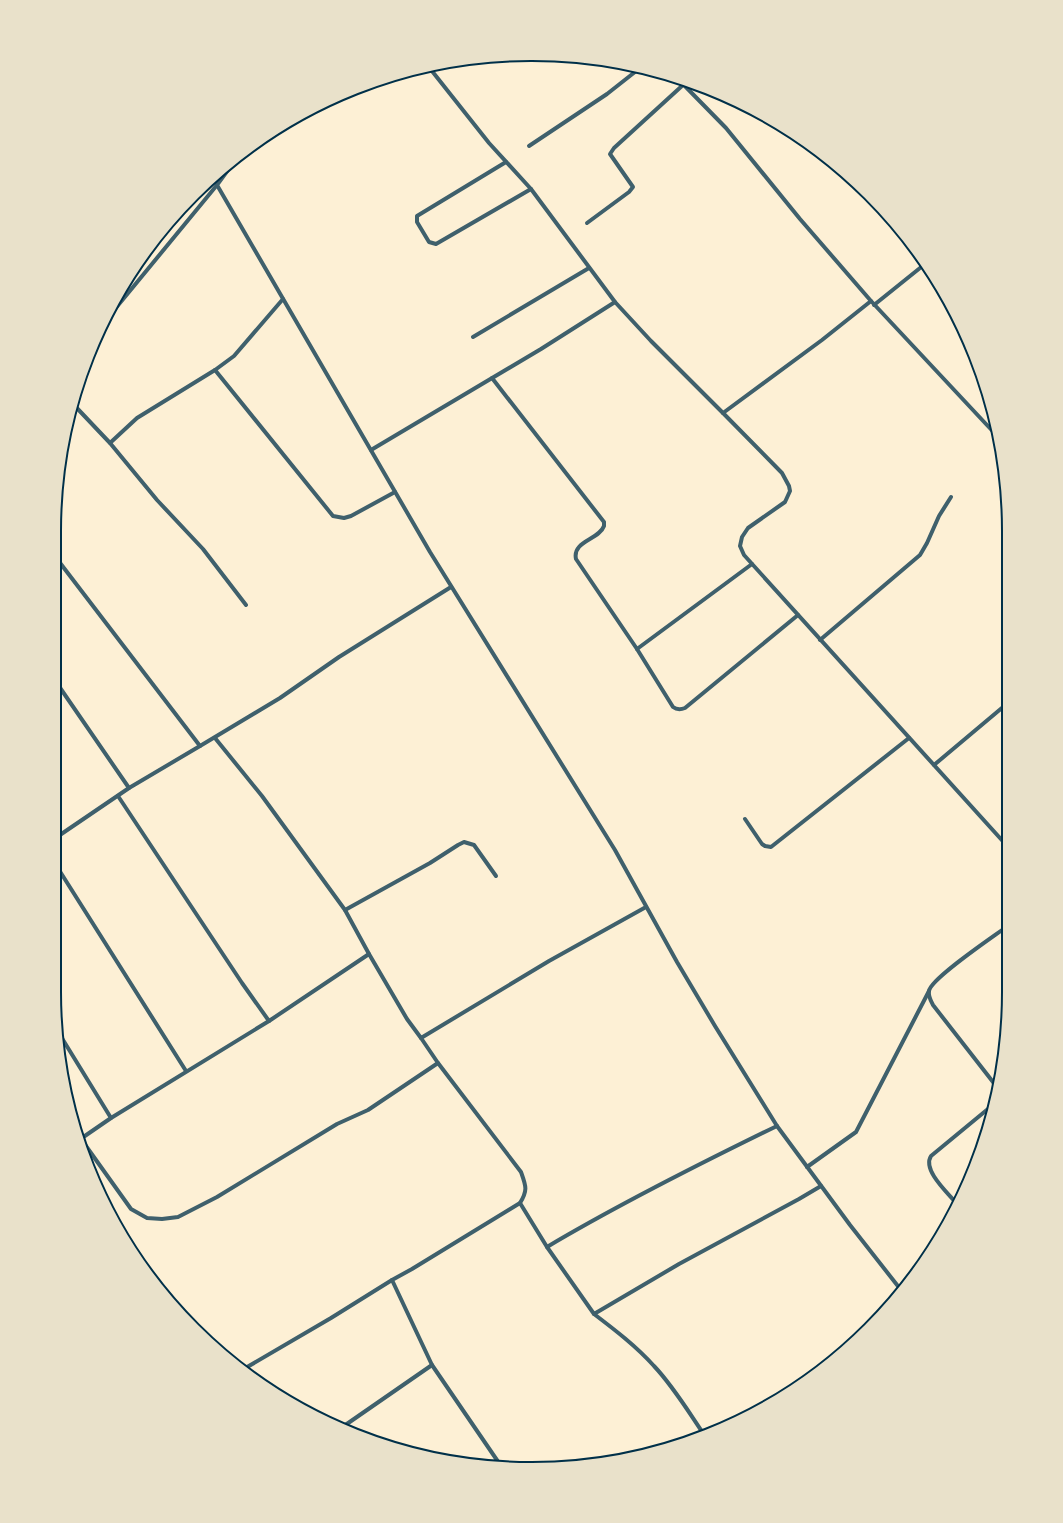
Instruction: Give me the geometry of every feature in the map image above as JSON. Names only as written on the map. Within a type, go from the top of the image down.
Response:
[{"type":"street","points":[[433,72],[489,143],[531,188],[615,302],[782,473],[790,491],[785,502],[748,528],[742,537],[740,546],[744,555],[1002,840]]},
{"type":"street","points":[[529,146],[606,94],[634,73]]},
{"type":"street","points":[[587,223],[629,192],[633,187],[610,154],[614,148],[683,86]]},
{"type":"street","points":[[686,87],[726,128],[800,219],[874,305],[990,429]]},
{"type":"street","points":[[506,162],[417,216],[417,222],[429,242],[436,244],[531,188]]},
{"type":"street","points":[[121,302],[224,176]]},
{"type":"street","points":[[217,185],[451,587],[615,850],[676,962],[715,1026],[777,1126],[898,1286]]},
{"type":"street","points":[[874,305],[921,267]]},
{"type":"street","points":[[473,337],[589,268]]},
{"type":"street","points":[[110,443],[137,418],[215,370],[234,356],[283,299]]},
{"type":"street","points":[[723,413],[822,340],[871,301]]},
{"type":"street","points":[[371,450],[541,349],[615,302]]},
{"type":"street","points":[[215,370],[333,516],[344,518],[352,516],[395,492]]},
{"type":"street","points":[[492,378],[604,522],[602,531],[577,549],[575,554],[576,559],[637,649],[673,707],[681,710],[685,708],[798,615]]},
{"type":"street","points":[[77,409],[110,443],[157,500],[203,549],[246,606]]},
{"type":"street","points":[[820,640],[920,555],[950,497]]},
{"type":"street","points":[[61,564],[200,746]]},
{"type":"street","points":[[637,649],[752,564]]},
{"type":"street","points":[[61,834],[129,788],[280,698],[339,657],[451,587]]},
{"type":"street","points":[[61,689],[129,788]]},
{"type":"street","points":[[934,766],[1002,708]]},
{"type":"street","points":[[215,738],[262,796],[345,910],[407,1019],[422,1038],[438,1063],[520,1172],[526,1187],[526,1194],[520,1203],[331,1318],[247,1367]]},
{"type":"street","points":[[745,819],[762,844],[771,847],[909,738]]},
{"type":"street","points":[[118,796],[242,983],[269,1021]]},
{"type":"street","points":[[345,910],[430,864],[464,842],[474,845],[496,876]]},
{"type":"street","points":[[61,873],[186,1071]]},
{"type":"street","points":[[422,1038],[550,961],[646,907]]},
{"type":"street","points":[[807,1167],[856,1132],[931,985],[942,974],[1002,930]]},
{"type":"street","points":[[84,1136],[186,1071],[269,1021],[370,954]]},
{"type":"street","points":[[929,991],[929,997],[933,1006],[993,1082]]},
{"type":"street","points":[[64,1040],[111,1118]]},
{"type":"street","points":[[89,1152],[131,1209],[148,1218],[162,1219],[178,1217],[217,1197],[337,1124],[368,1110],[438,1063]]},
{"type":"street","points":[[953,1199],[933,1175],[929,1164],[929,1159],[987,1110]]},
{"type":"street","points":[[547,1247],[649,1190],[777,1126]]},
{"type":"street","points":[[594,1314],[679,1264],[821,1186]]},
{"type":"street","points":[[520,1203],[547,1247],[594,1314],[630,1342],[654,1366],[674,1390],[701,1430]]},
{"type":"street","points":[[392,1280],[432,1365],[497,1461]]},
{"type":"street","points":[[347,1424],[432,1365]]}]
